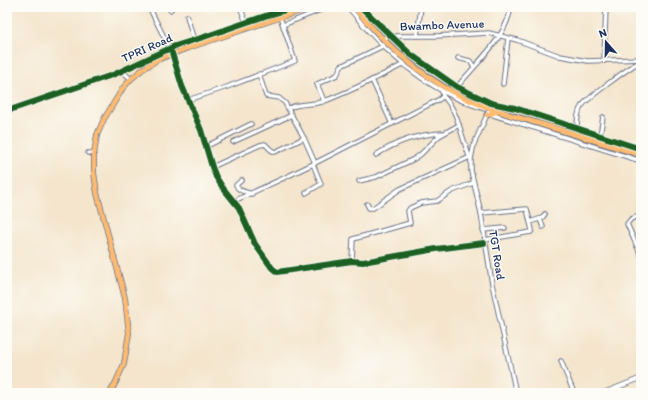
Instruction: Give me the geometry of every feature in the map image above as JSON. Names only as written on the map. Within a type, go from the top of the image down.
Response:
[{"type":"highway","points":[[354,7],[383,38],[408,61],[437,83],[487,111],[498,111],[641,155]]},
{"type":"main road","points":[[110,393],[124,364],[129,333],[125,298],[97,193],[94,173],[94,154],[97,135],[104,119],[123,88],[131,79],[171,51],[312,7]]},
{"type":"street","points":[[149,7],[171,51],[181,82],[207,146],[212,167],[219,183],[239,208],[255,244],[272,268],[277,272],[352,261],[362,262],[531,232],[528,211],[526,209],[481,213]]},
{"type":"street","points":[[240,7],[246,22]]},
{"type":"street","name":"TPRI Road","points":[[7,111],[122,71],[194,41],[246,22],[296,7]]},
{"type":"street","points":[[283,25],[328,7]]},
{"type":"street","points":[[348,7],[382,46],[418,75],[442,91],[487,111],[641,161]]},
{"type":"street","points":[[361,7],[410,54],[457,87],[491,103],[515,108],[641,149]]},
{"type":"street","points":[[417,36],[421,7]]},
{"type":"street","points":[[457,87],[500,35],[507,21],[511,7]]},
{"type":"street","points":[[604,61],[606,7]]},
{"type":"street","points":[[187,16],[194,41]]},
{"type":"street","points":[[188,100],[295,61],[280,17]]},
{"type":"street","name":"Bwambo Avenue","points":[[383,38],[392,36],[479,33],[500,35],[560,56],[588,61],[641,60]]},
{"type":"street","points":[[503,84],[508,38]]},
{"type":"street","points":[[324,101],[317,84],[337,75],[341,66],[382,46]]},
{"type":"street","points":[[458,58],[470,61],[474,67]]},
{"type":"street","points":[[577,129],[578,114],[583,105],[641,60]]},
{"type":"street","points":[[289,108],[295,105],[314,104],[324,101],[404,64]]},
{"type":"street","points":[[122,71],[131,79]]},
{"type":"street","points":[[259,74],[266,96],[281,99],[289,108],[304,138],[314,163],[321,184],[306,193]]},
{"type":"street","points":[[372,80],[392,124]]},
{"type":"street","points":[[367,204],[369,208],[373,208],[400,189],[470,158],[460,126],[443,96],[442,91]]},
{"type":"street","points":[[234,201],[252,194],[392,124],[443,96]]},
{"type":"street","points":[[484,122],[487,111]]},
{"type":"street","name":"TGT Road","points":[[487,111],[470,158],[473,183],[481,213],[484,241],[492,284],[516,393]]},
{"type":"street","points":[[234,142],[292,115]]},
{"type":"street","points":[[600,136],[604,117]]},
{"type":"street","points":[[207,146],[251,124]]},
{"type":"street","points":[[376,155],[390,146],[417,136],[444,132],[460,126]]},
{"type":"street","points":[[359,181],[376,177],[421,154],[444,132]]},
{"type":"street","points":[[212,167],[260,145],[265,144],[275,152],[304,138]]},
{"type":"street","points":[[88,153],[94,154]]},
{"type":"street","points":[[242,180],[236,185],[241,191],[252,194]]},
{"type":"street","points":[[352,261],[353,239],[410,223],[411,221],[408,211],[410,208],[421,203],[437,201],[452,191],[473,183]]},
{"type":"street","points":[[530,222],[540,219],[545,214]]},
{"type":"street","points":[[641,215],[631,219],[627,224],[641,255]]},
{"type":"street","points":[[540,219],[543,227]]},
{"type":"street","points":[[483,230],[505,228]]},
{"type":"street","points":[[561,361],[574,393]]},
{"type":"street","points":[[603,393],[641,378]]},
{"type":"cycle path","points":[[7,111],[115,74],[175,46],[296,7]]},
{"type":"cycle path","points":[[361,7],[410,54],[457,87],[491,103],[515,108],[641,149]]},
{"type":"cycle path","points":[[172,53],[182,86],[201,130],[216,177],[239,208],[255,244],[272,268],[277,272],[352,261],[363,262],[436,249],[484,243]]}]
